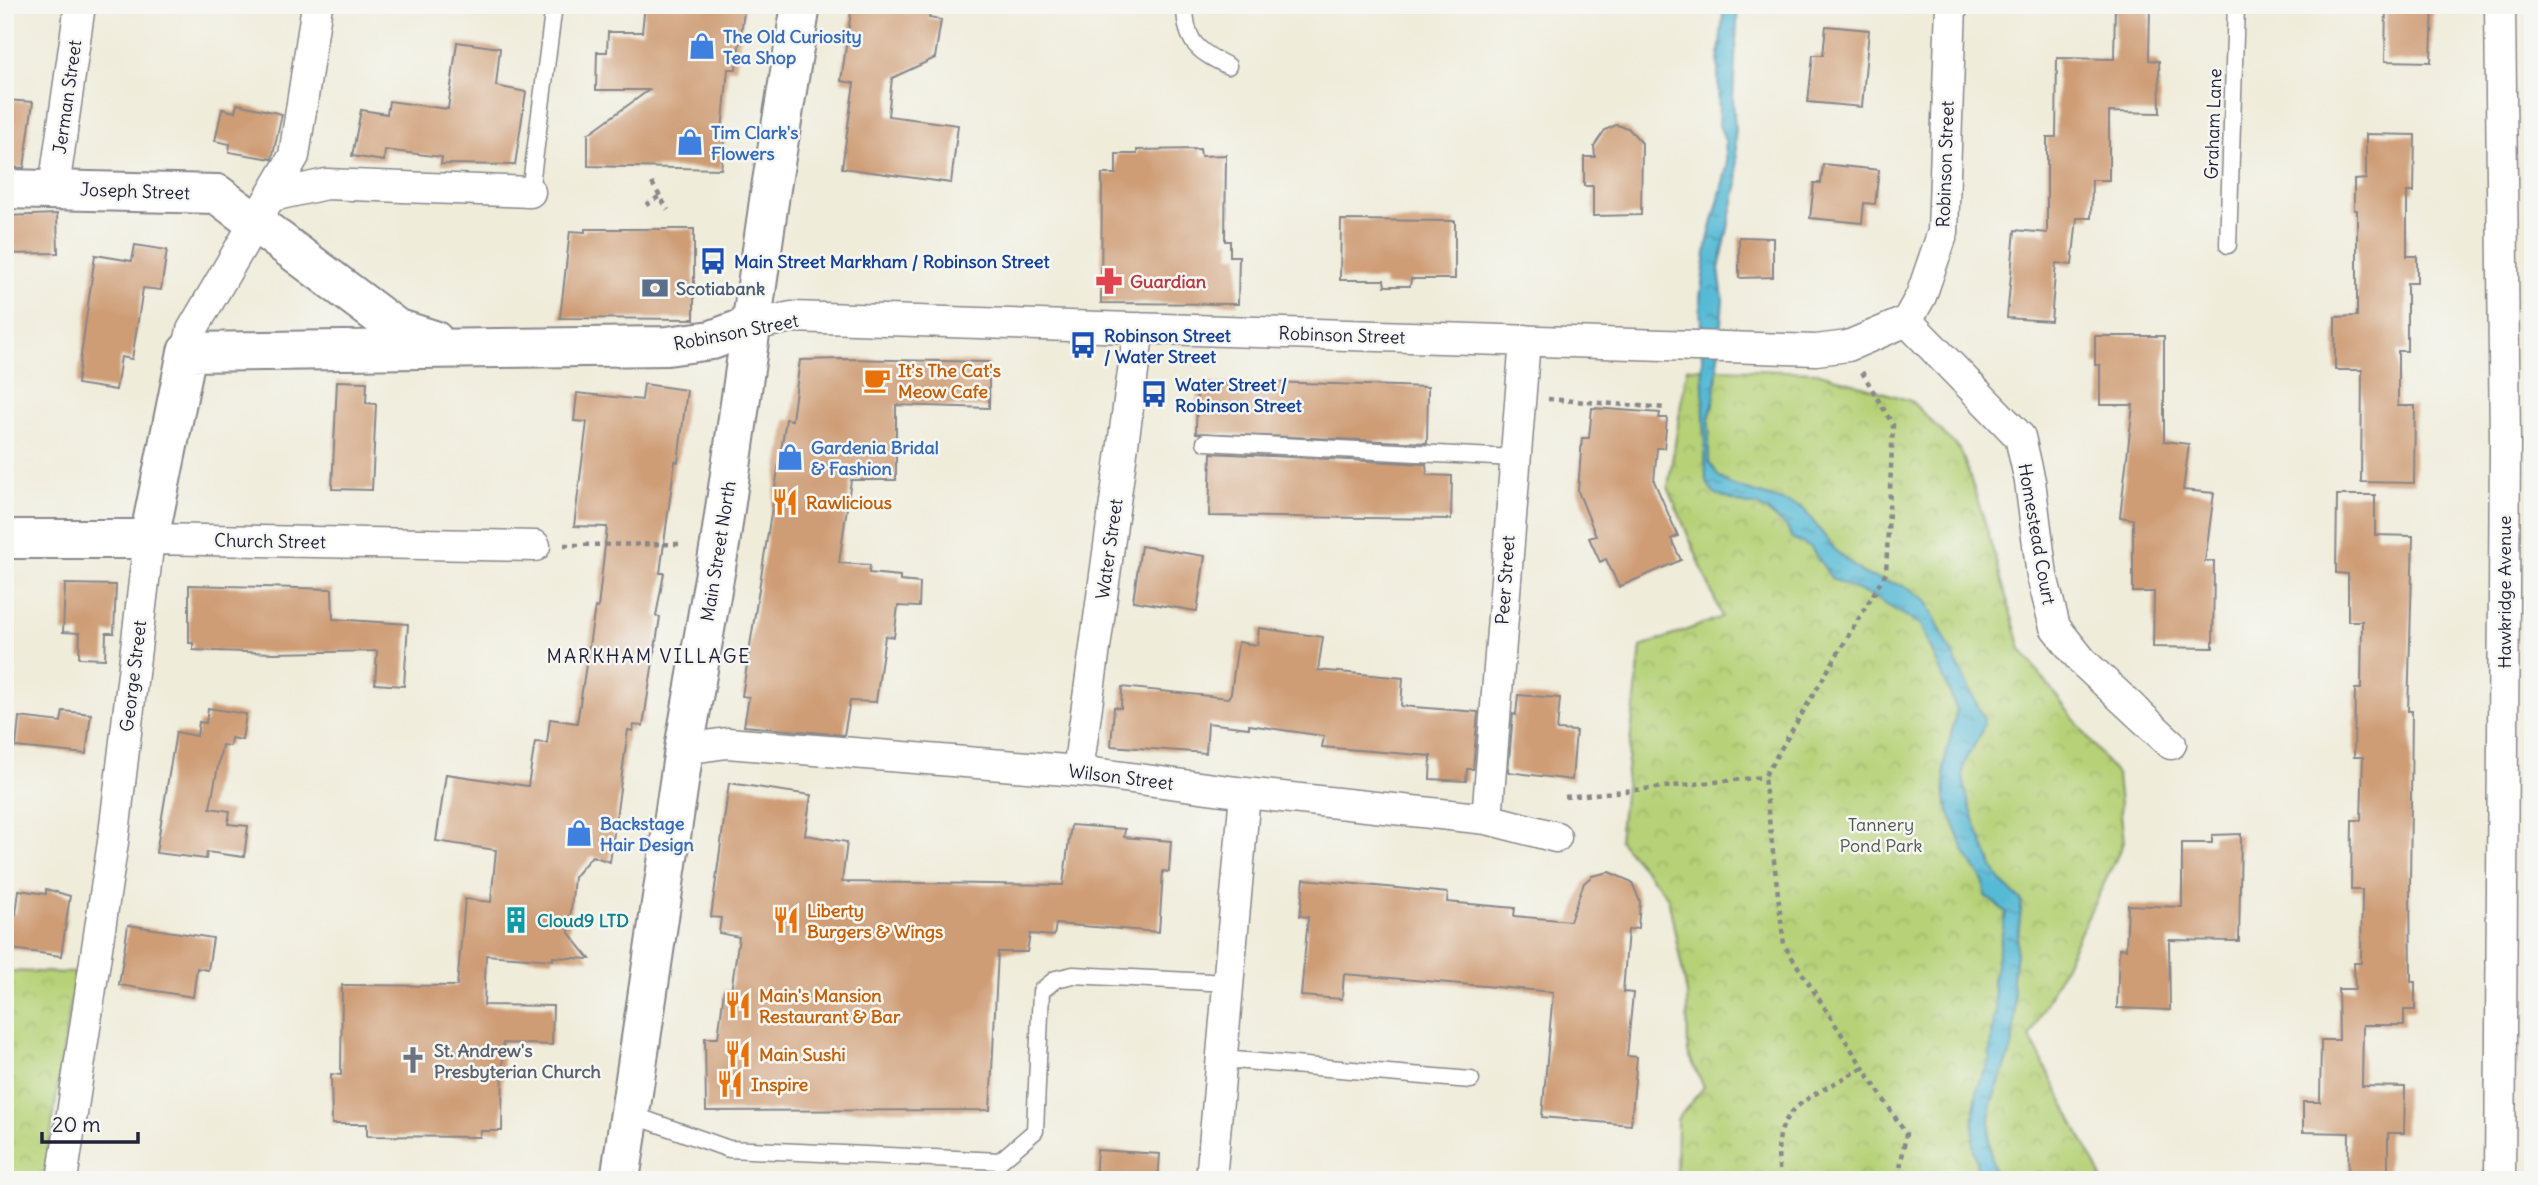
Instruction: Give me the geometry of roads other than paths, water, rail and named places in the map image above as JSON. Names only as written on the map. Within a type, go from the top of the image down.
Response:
[{"type":"street","name":"Jerman Street","points":[[54,188],[80,5]]},
{"type":"street","name":"George Street","points":[[62,1180],[113,842],[149,539],[187,352],[192,330],[295,156],[317,5]]},
{"type":"street","name":"Main Street North","points":[[620,1180],[684,749],[720,544],[801,5]]},
{"type":"street","name":"Robinson Street","points":[[187,352],[453,346],[667,346],[712,340],[752,325],[792,317],[1816,350],[1848,346],[1907,321],[1921,296],[1943,233],[1951,5]]},
{"type":"street","name":"Hawkridge Avenue","points":[[2500,5],[2505,443],[2500,1180]]},
{"type":"street","points":[[264,209],[326,184],[530,192]]},
{"type":"street","name":"Joseph Street","points":[[5,189],[54,188],[217,194],[264,209]]},
{"type":"street","name":"Robinson Street","points":[[264,209],[396,328],[453,346]]},
{"type":"street","name":"Homestead Court","points":[[1907,321],[2020,436],[2042,576],[2055,627],[2083,662],[2171,744]]},
{"type":"street","name":"Water Street","points":[[1078,771],[1139,328]]},
{"type":"street","name":"Peer Street","points":[[1487,819],[1525,340]]},
{"type":"street","name":"Church Street","points":[[5,539],[535,546]]},
{"type":"street","name":"Wilson Street","points":[[684,749],[727,743],[1078,771],[1245,793],[1487,819],[1556,837]]},
{"type":"street","points":[[1210,1180],[1245,793]]},
{"type":"lane","points":[[530,192],[554,5]]},
{"type":"lane","points":[[1185,5],[1185,23],[1199,52],[1228,66]]},
{"type":"lane","name":"Graham Lane","points":[[2228,245],[2236,5]]},
{"type":"lane","points":[[1205,442],[1514,458]]},
{"type":"lane","points":[[630,1114],[729,1149],[1000,1161],[1035,1130],[1041,991],[1048,985],[1056,979],[1073,975],[1229,984]]},
{"type":"lane","points":[[1222,1059],[1471,1080]]},
{"type":"water","points":[[1724,5],[1738,5],[1733,99],[1738,183],[1719,269],[1723,299],[1715,395],[1709,420],[1709,462],[1719,477],[1731,485],[1802,507],[1837,552],[1865,575],[1907,587],[1926,600],[1984,719],[1981,733],[1966,759],[1964,783],[1977,827],[1994,869],[2004,884],[2022,901],[2013,979],[2015,1015],[2012,1049],[1991,1104],[1989,1140],[1995,1180],[1979,1180],[1973,1143],[1974,1110],[1978,1087],[1989,1061],[1993,1019],[1996,1013],[1993,981],[2006,912],[1985,896],[1984,883],[1964,851],[1945,799],[1944,764],[1957,710],[1921,625],[1873,597],[1832,579],[1811,548],[1792,538],[1787,528],[1770,513],[1756,505],[1747,505],[1714,494],[1706,481],[1700,297],[1708,240],[1727,167],[1725,141],[1719,125],[1718,64]]},
{"type":"place","name":"The Old Curiosity Tea Shop","points":[[702,46]]},
{"type":"place","name":"Tim Clark's Flowers","points":[[690,142]]},
{"type":"place","name":"Main Street Markham / Robinson Street","points":[[713,261]]},
{"type":"place","name":"Guardian","points":[[1109,281]]},
{"type":"place","name":"Scotiabank","points":[[655,288]]},
{"type":"place","name":"Robinson Street / Water Street","points":[[1083,345]]},
{"type":"place","name":"It's The Cat's Meow Cafe","points":[[877,380]]},
{"type":"place","name":"Water Street / Robinson Street","points":[[1154,394]]},
{"type":"place","name":"Gardenia Bridal & Fashion","points":[[790,457]]},
{"type":"place","name":"Rawlicious","points":[[785,502]]},
{"type":"place","name":"Backstage Hair Design","points":[[579,833]]},
{"type":"place","name":"Cloud9 LTD","points":[[516,920]]},
{"type":"place","name":"Liberty Burgers & Wings","points":[[786,920]]},
{"type":"place","name":"Main's Mansion Restaurant & Bar","points":[[738,1005]]},
{"type":"place","name":"Main Sushi","points":[[738,1054]]},
{"type":"place","name":"St. Andrew's Presbyterian Church","points":[[413,1060]]},
{"type":"place","name":"Inspire","points":[[730,1084]]},
{"type":"district","name":"MARKHAM VILLAGE","points":[[649,656]]},
{"type":"park label","name":"Tannery Pond Park","points":[[1881,834]]}]
